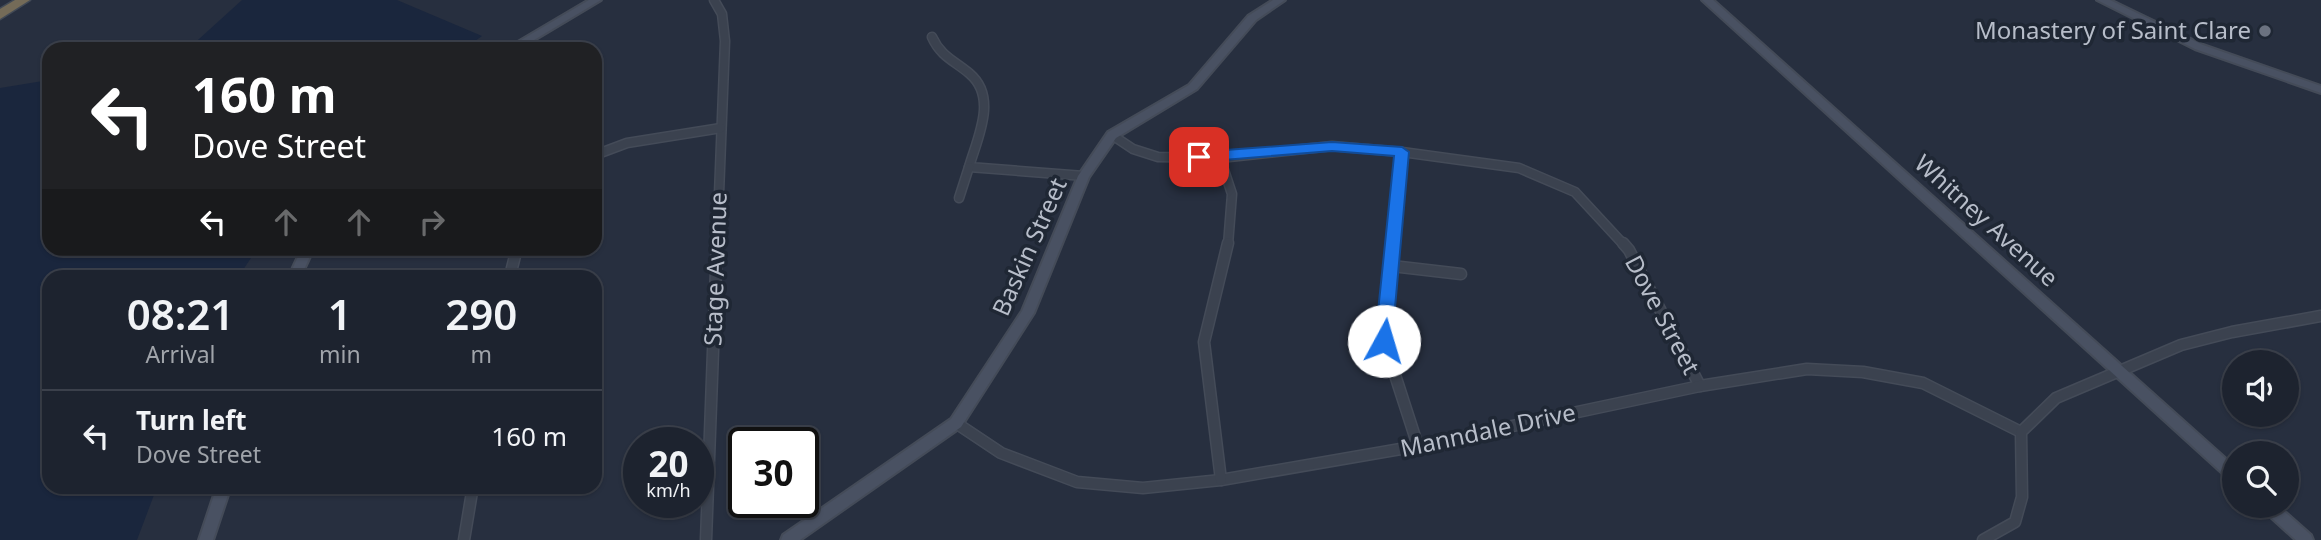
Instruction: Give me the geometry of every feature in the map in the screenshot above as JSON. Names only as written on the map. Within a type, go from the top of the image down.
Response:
[{"type":"highway","points":[[0,15],[24,0]]},
{"type":"street","points":[[523,42],[596,0]]},
{"type":"street","name":"Stage Avenue","points":[[706,540],[725,41],[722,14],[714,0]]},
{"type":"street","name":"Baskin Street","points":[[788,540],[956,423],[1028,313],[1084,176],[1112,135],[1192,87],[1252,18],[1280,0]]},
{"type":"street","name":"Whitney Avenue","points":[[1707,0],[2222,463]]},
{"type":"street","points":[[2102,0],[2199,47],[2321,90]]},
{"type":"street","points":[[932,37],[939,53],[972,75],[983,90],[985,108],[959,198]]},
{"type":"street","points":[[602,152],[627,143],[721,128]]},
{"type":"street","name":"Dove Street","points":[[1112,135],[1133,149],[1158,156],[1220,158],[1332,146],[1402,152],[1519,169],[1575,192],[1629,250],[1700,386]]},
{"type":"street","points":[[1402,152],[1384,341],[1418,446]]},
{"type":"street","points":[[1220,158],[1232,194],[1230,237],[1204,342],[1221,480]]},
{"type":"street","points":[[969,167],[1084,176]]},
{"type":"street","points":[[1392,265],[1461,274]]},
{"type":"street","points":[[1983,540],[2015,522],[2022,497],[2021,432],[2056,398],[2181,345],[2232,332],[2321,316]]},
{"type":"street","name":"Manndale Drive","points":[[956,423],[1002,453],[1077,482],[1143,488],[1221,480],[1418,446],[1700,386],[1807,369],[1863,372],[1923,383],[2021,432]]},
{"type":"street","points":[[206,540],[221,494]]},
{"type":"street","points":[[464,540],[472,494]]},
{"type":"street","points":[[2281,518],[2306,540]]},
{"type":"water","points":[[242,0],[397,0],[482,36],[474,42],[196,42]]},
{"type":"water","points":[[42,81],[42,256],[252,256],[243,270],[42,270],[42,494],[154,494],[137,540],[0,540],[0,88]]},
{"type":"place","name":"Monastery of Saint Clare","points":[[2265,31]]},
{"type":"route","points":[[1199,157],[1220,158],[1332,146],[1402,152],[1384,341]]}]
